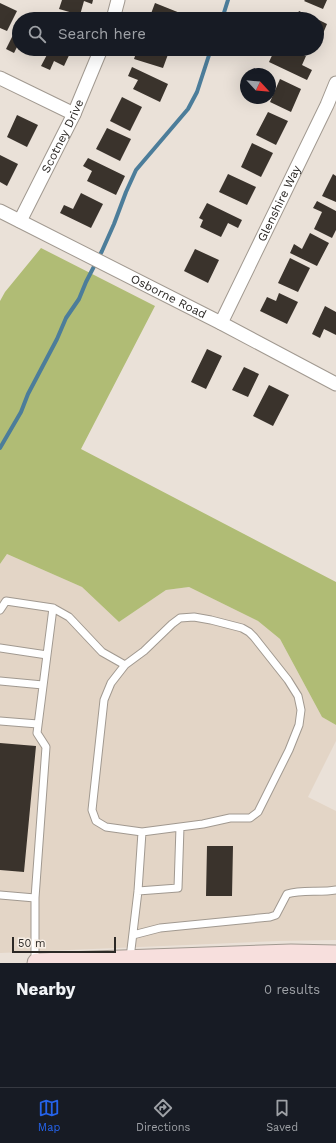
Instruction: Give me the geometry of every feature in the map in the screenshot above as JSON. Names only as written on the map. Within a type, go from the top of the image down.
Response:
[{"type":"main road","points":[[36,963],[291,954],[336,955]]},
{"type":"street","points":[[115,12],[118,0]]},
{"type":"street","name":"Scotney Drive","points":[[20,221],[74,114],[98,56]]},
{"type":"street","points":[[0,78],[74,114]]},
{"type":"street","name":"Glenshire Way","points":[[221,324],[332,106],[336,83]]},
{"type":"street","name":"Osborne Road","points":[[0,211],[336,384]]},
{"type":"lane","points":[[0,610],[6,601],[53,608],[69,617],[102,652],[125,665]]},
{"type":"lane","points":[[36,963],[35,898],[46,747],[37,733],[53,608]]},
{"type":"lane","points":[[194,617],[211,620],[242,628],[249,632],[288,680],[298,696],[301,710],[299,726],[289,750],[258,812],[250,818],[230,818],[203,824],[142,832],[106,827],[96,821],[92,810],[104,700],[111,683],[125,665],[144,651],[180,618],[194,617]]},
{"type":"lane","points":[[0,648],[46,655]]},
{"type":"lane","points":[[0,681],[43,685]]},
{"type":"lane","points":[[0,721],[38,724]]},
{"type":"lane","points":[[138,891],[178,888],[180,827]]},
{"type":"lane","points":[[130,960],[138,891],[142,832]]},
{"type":"lane","points":[[133,935],[160,928],[270,917],[276,915],[287,894],[294,891],[325,892],[336,890]]},
{"type":"lane","points":[[0,895],[35,898]]},
{"type":"shaded area","points":[[7,554],[82,587],[119,622],[166,590],[189,587],[258,621],[280,639],[322,717],[336,725],[336,741],[308,797],[336,811],[336,940],[278,941],[0,953],[0,564]]},
{"type":"green space","points":[[41,248],[155,306],[81,449],[336,582],[336,725],[322,717],[280,639],[258,621],[189,587],[166,590],[119,622],[82,587],[7,554],[0,564],[0,301],[5,292]]},
{"type":"building","points":[[62,0],[93,0],[92,4],[84,1],[81,12],[70,12],[59,9]]},
{"type":"building","points":[[327,0],[323,9],[304,1]]},
{"type":"building","points":[[0,3],[17,11],[12,12],[12,21],[7,31],[0,28]]},
{"type":"building","points":[[155,3],[178,12],[152,12]]},
{"type":"building","points":[[324,22],[327,24],[324,31]]},
{"type":"building","points":[[12,37],[12,52],[6,49]]},
{"type":"building","points":[[46,56],[69,56],[64,66],[54,61],[50,70],[41,66]]},
{"type":"building","points":[[135,56],[167,56],[163,68],[134,59]]},
{"type":"building","points":[[272,56],[306,56],[302,65],[312,70],[307,80],[269,62]]},
{"type":"building","points":[[132,67],[168,84],[160,102],[133,89],[138,80],[128,76]]},
{"type":"building","points":[[280,79],[301,89],[291,112],[274,104],[276,104],[276,88]]},
{"type":"building","points":[[122,97],[142,107],[130,131],[110,121]]},
{"type":"building","points":[[268,112],[288,121],[276,145],[256,135]]},
{"type":"building","points":[[17,115],[38,125],[27,147],[7,137]]},
{"type":"building","points":[[107,128],[131,139],[120,161],[96,149]]},
{"type":"building","points":[[252,143],[273,153],[261,177],[241,167]]},
{"type":"building","points":[[0,155],[18,164],[7,186],[0,182]]},
{"type":"building","points":[[88,158],[125,176],[116,195],[87,181],[92,171],[83,166]]},
{"type":"building","points":[[228,174],[256,187],[247,205],[219,192]]},
{"type":"building","points":[[333,174],[336,176],[336,202],[322,196]]},
{"type":"building","points":[[81,193],[103,204],[91,228],[60,213],[64,205],[73,209]]},
{"type":"building","points":[[317,201],[336,211],[336,230],[332,238],[314,229],[322,212],[313,208]]},
{"type":"building","points":[[207,203],[242,220],[238,228],[228,223],[221,237],[200,227],[203,220],[199,218]]},
{"type":"building","points":[[310,233],[329,243],[317,266],[290,253],[294,244],[302,249]]},
{"type":"building","points":[[195,249],[219,260],[208,283],[184,271]]},
{"type":"building","points":[[290,258],[310,268],[298,292],[278,283]]},
{"type":"building","points":[[279,293],[298,302],[287,324],[260,311],[267,297],[276,301]]},
{"type":"building","points":[[325,306],[336,312],[336,335],[324,329],[320,338],[312,334]]},
{"type":"building","points":[[207,349],[222,356],[206,389],[191,382]]},
{"type":"building","points":[[244,367],[259,374],[248,397],[232,390]]},
{"type":"building","points":[[269,385],[289,395],[273,426],[253,416]]},
{"type":"building","points":[[0,743],[36,746],[24,872],[0,870]]},
{"type":"building","points":[[207,846],[233,846],[232,896],[206,896]]},
{"type":"waterway","points":[[224,12],[228,0]]},
{"type":"waterway","points":[[0,448],[21,412],[28,394],[57,339],[66,318],[79,299],[114,224],[136,170],[188,109],[197,92],[209,56]]}]
